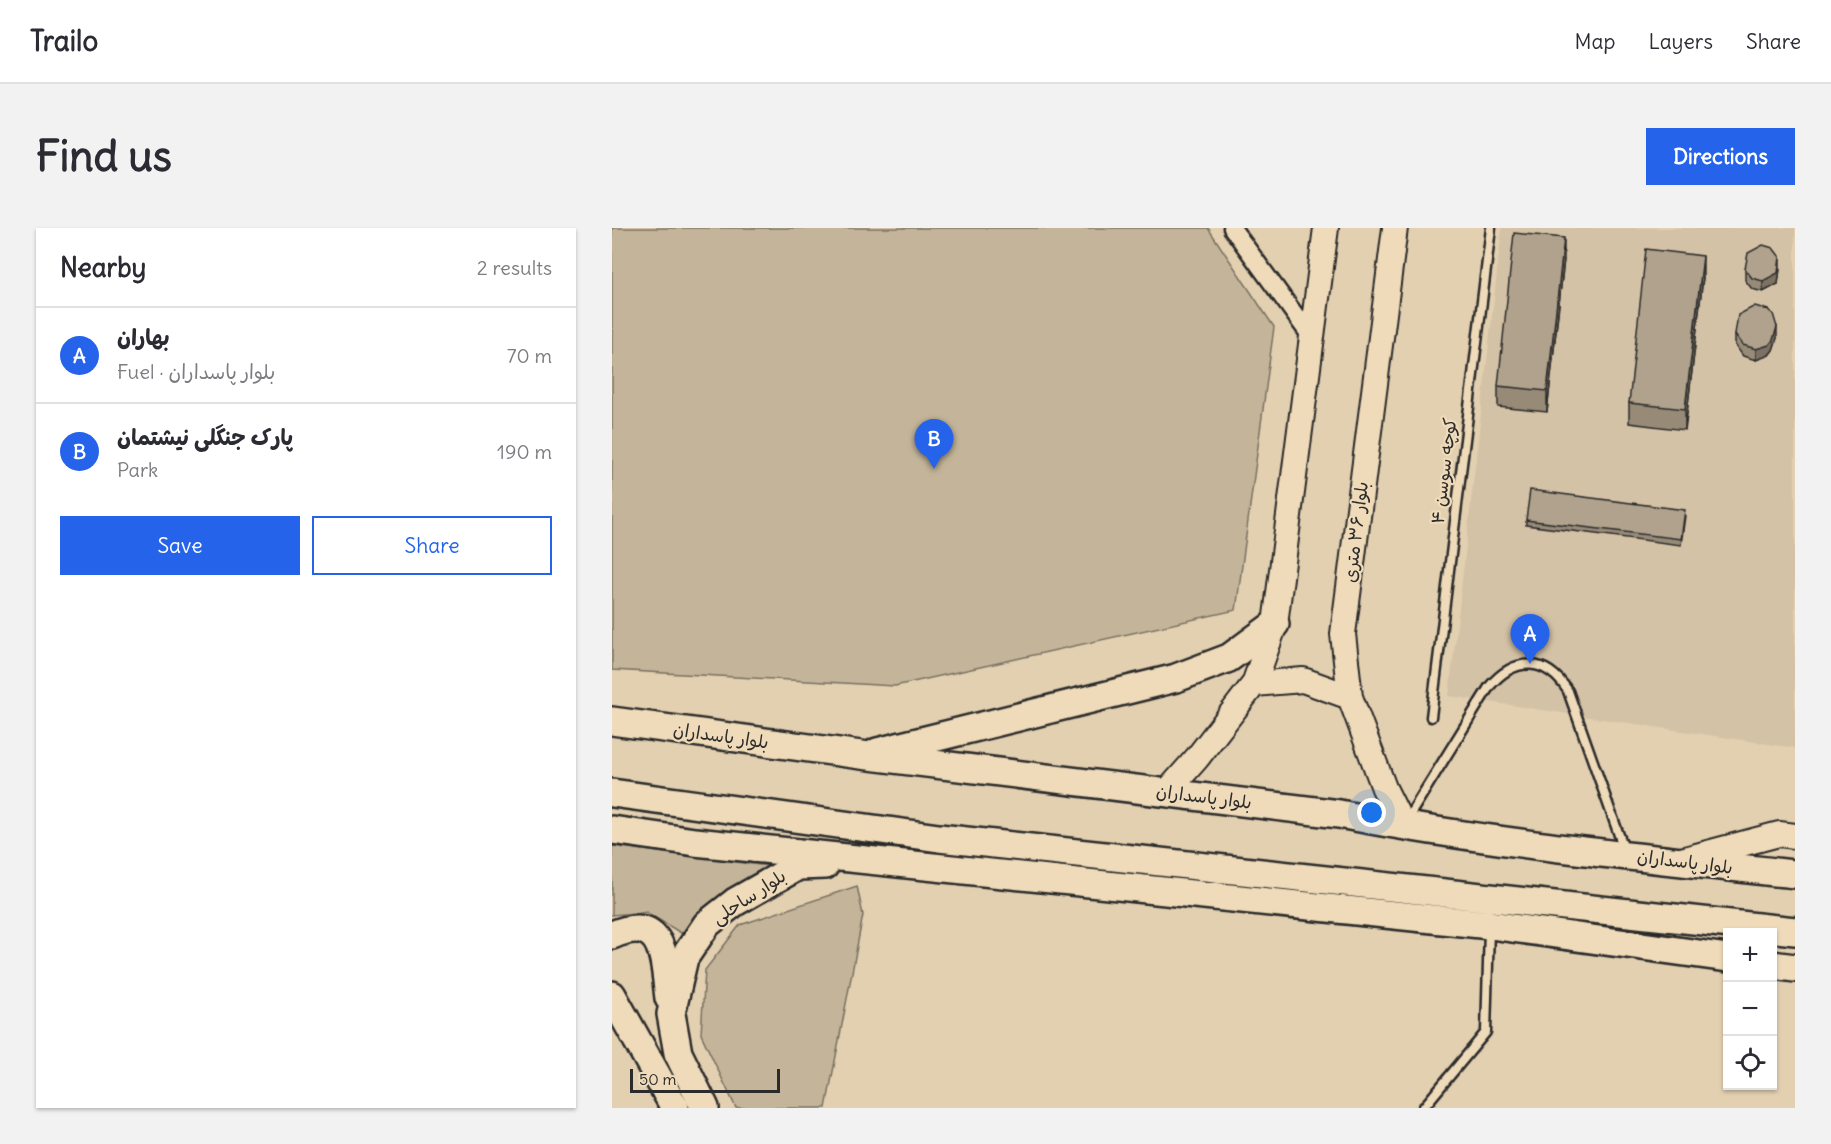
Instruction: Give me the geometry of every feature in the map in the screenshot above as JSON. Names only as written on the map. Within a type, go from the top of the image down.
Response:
[{"type":"main road","points":[[1166,793],[1203,751],[1254,684],[1275,624],[1326,228]]},
{"type":"main road","name":"بلوار ۳۶ متری","points":[[1395,228],[1343,634],[1350,697],[1384,788],[1403,826]]},
{"type":"main road","points":[[861,755],[1176,678],[1229,658],[1275,624]]},
{"type":"main road","points":[[1254,684],[1303,680],[1350,697]]},
{"type":"main road","name":"بلوار پاسداران","points":[[612,722],[1339,814],[1403,826],[1626,855],[1795,874]]},
{"type":"main road","points":[[612,793],[939,838],[1795,931]]},
{"type":"main road","points":[[612,830],[695,842],[1490,925],[1723,957]]},
{"type":"main road","points":[[1676,861],[1779,834],[1795,836]]},
{"type":"main road","name":"بلوار ساحلی","points":[[705,1108],[678,1053],[671,1014],[684,958],[707,924],[735,902],[798,866],[882,861]]},
{"type":"main road","points":[[612,935],[628,928],[648,932],[662,946],[671,1014]]},
{"type":"main road","points":[[1777,966],[1795,968]]},
{"type":"main road","points":[[612,995],[675,1108]]},
{"type":"street","points":[[1232,228],[1312,338]]},
{"type":"lane","name":"کوچه سوسن ۴","points":[[1431,717],[1491,228]]},
{"type":"lane","points":[[1403,826],[1490,687],[1507,670],[1530,664],[1546,668],[1559,678],[1568,691],[1626,855]]},
{"type":"lane","points":[[1423,1108],[1486,1032],[1490,925]]},
{"type":"shaded area","points":[[612,228],[1208,228],[1274,327],[1236,610],[895,686],[612,670]]},
{"type":"shaded area","points":[[1502,228],[1795,228],[1795,748],[1449,696]]},
{"type":"shaded area","points":[[612,846],[768,866],[681,933],[646,912],[612,915]]},
{"type":"shaded area","points":[[857,886],[863,915],[826,1108],[736,1108],[701,1034],[705,970],[740,925]]},
{"type":"building","points":[[1514,233],[1564,238],[1547,391],[1498,386]]},
{"type":"building","points":[[1763,245],[1773,248],[1780,257],[1778,273],[1763,281],[1752,278],[1745,269],[1748,253]]},
{"type":"building","points":[[1646,249],[1703,256],[1685,409],[1629,403]]},
{"type":"building","points":[[1755,306],[1773,314],[1777,327],[1769,345],[1756,349],[1743,345],[1735,334],[1738,315]]},
{"type":"building","points":[[1530,490],[1685,510],[1681,539],[1526,520]]},
{"type":"place","name":"پارک جنگلی نیشتمان","points":[[934,469]]},
{"type":"place","name":"بهاران","points":[[1530,664]]}]
